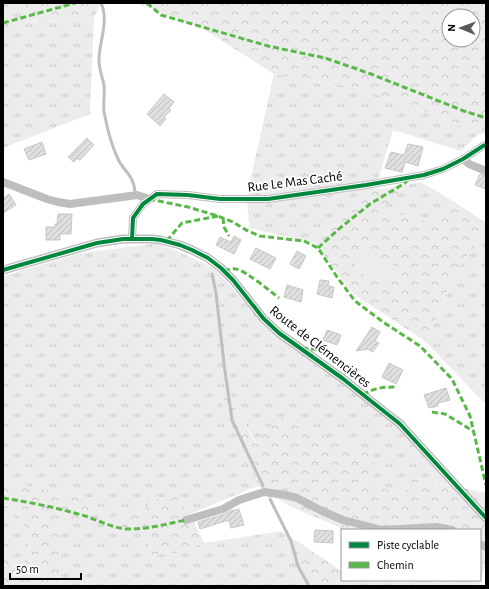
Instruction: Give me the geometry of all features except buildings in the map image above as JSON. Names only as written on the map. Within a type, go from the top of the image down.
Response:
[{"type":"street","name":"Rue Le Mas Caché","points":[[149,199],[157,194],[188,195],[220,199],[268,199],[409,178],[443,169],[486,145]]},
{"type":"street","points":[[463,159],[469,164],[486,171]]},
{"type":"street","points":[[3,182],[47,199],[70,204],[137,195],[149,199]]},
{"type":"street","points":[[132,239],[133,218],[143,204],[149,199]]},
{"type":"street","name":"Route de Clémencières","points":[[3,270],[97,243],[123,239],[161,240],[180,245],[208,258],[233,280],[263,318],[274,328],[342,378],[400,424],[486,518]]},
{"type":"street","points":[[186,520],[223,508],[239,500],[264,492],[297,498],[343,520],[378,529]]},
{"type":"street","points":[[400,529],[436,527],[447,529]]},
{"type":"green space","points":[[3,3],[28,3],[32,22],[94,18],[90,114],[3,148]]},
{"type":"green space","points":[[28,3],[101,3],[94,18],[31,22]]},
{"type":"green space","points":[[136,3],[486,3],[486,134],[478,134],[441,117],[358,88],[274,74],[202,28]]},
{"type":"green space","points":[[274,74],[358,88],[441,117],[478,134],[461,151],[393,130],[375,190],[315,243],[249,228],[247,195]]},
{"type":"green space","points":[[421,182],[456,203],[431,222],[381,210],[406,185]]},
{"type":"green space","points":[[406,185],[382,210],[431,222],[456,203],[486,223],[486,233],[456,270],[426,342],[353,294],[315,243],[375,190]]},
{"type":"green space","points":[[486,233],[486,404],[426,342],[456,270]]},
{"type":"green space","points":[[158,243],[215,268],[256,316],[314,364],[404,420],[449,485],[415,478],[405,493],[371,486],[262,435],[257,444],[236,409],[229,392],[232,428],[252,456],[258,486],[190,514],[176,497],[157,499],[140,511],[118,518],[142,526],[151,555],[176,553],[204,543],[282,531],[308,586],[61,586],[58,520],[107,520],[91,499],[3,481],[3,276],[81,253]]},
{"type":"green space","points":[[363,249],[398,267],[388,287],[353,269]]},
{"type":"green space","points":[[229,392],[236,409],[256,444],[262,435],[280,417],[373,456],[372,486],[405,493],[414,478],[486,493],[486,562],[481,579],[481,529],[341,529],[341,530],[339,527],[289,506],[258,486],[252,456],[232,428],[222,403]]},
{"type":"green space","points":[[3,481],[91,499],[107,520],[59,520],[61,586],[3,586],[3,557],[23,569],[31,534],[8,508],[3,509]]},
{"type":"green space","points":[[176,497],[190,514],[204,543],[176,553],[151,555],[142,526],[119,526],[118,518],[140,511],[157,499]]},
{"type":"green space","points":[[8,508],[31,534],[23,569],[3,557],[3,509]]},
{"type":"green space","points":[[282,531],[340,570],[341,581],[345,581],[347,586],[308,586]]},
{"type":"green space","points":[[345,581],[414,581],[416,586],[347,586]]},
{"type":"green space","points":[[414,581],[480,581],[479,586],[416,586]]},
{"type":"waterway","points":[[101,3],[104,23],[99,60],[104,85],[104,112],[116,153],[120,163],[130,177],[135,191]]},
{"type":"waterway","points":[[212,274],[216,293],[232,420],[263,486]]},
{"type":"waterway","points":[[270,499],[291,541],[298,566],[309,586]]},
{"type":"marked path","points":[[3,23],[75,3]]},
{"type":"marked path","points":[[147,3],[161,15],[268,46],[325,58],[486,118]]},
{"type":"marked path","points":[[318,248],[370,204],[405,183],[409,178]]},
{"type":"marked path","points":[[149,199],[188,207],[218,216],[260,236],[304,241],[318,248],[355,301],[383,322],[420,346],[452,379],[470,416],[486,485]]},
{"type":"marked path","points":[[167,241],[182,223],[218,216]]},
{"type":"marked path","points":[[223,218],[224,227],[229,236]]},
{"type":"marked path","points":[[224,271],[236,269],[246,273],[279,298]]},
{"type":"marked path","points":[[302,349],[315,349],[333,358]]},
{"type":"marked path","points":[[363,395],[378,388],[395,387]]},
{"type":"marked path","points":[[432,412],[445,414],[473,431]]},
{"type":"marked path","points":[[3,498],[69,511],[109,525],[128,529],[157,526],[186,520]]},
{"type":"cycle path","points":[[132,239],[133,218],[143,204],[157,194],[188,195],[220,199],[268,199],[366,185],[424,175],[443,169],[486,145]]},
{"type":"cycle path","points":[[3,270],[97,243],[123,239],[161,240],[180,245],[208,258],[233,280],[263,318],[279,333],[342,378],[400,424],[486,518]]}]
